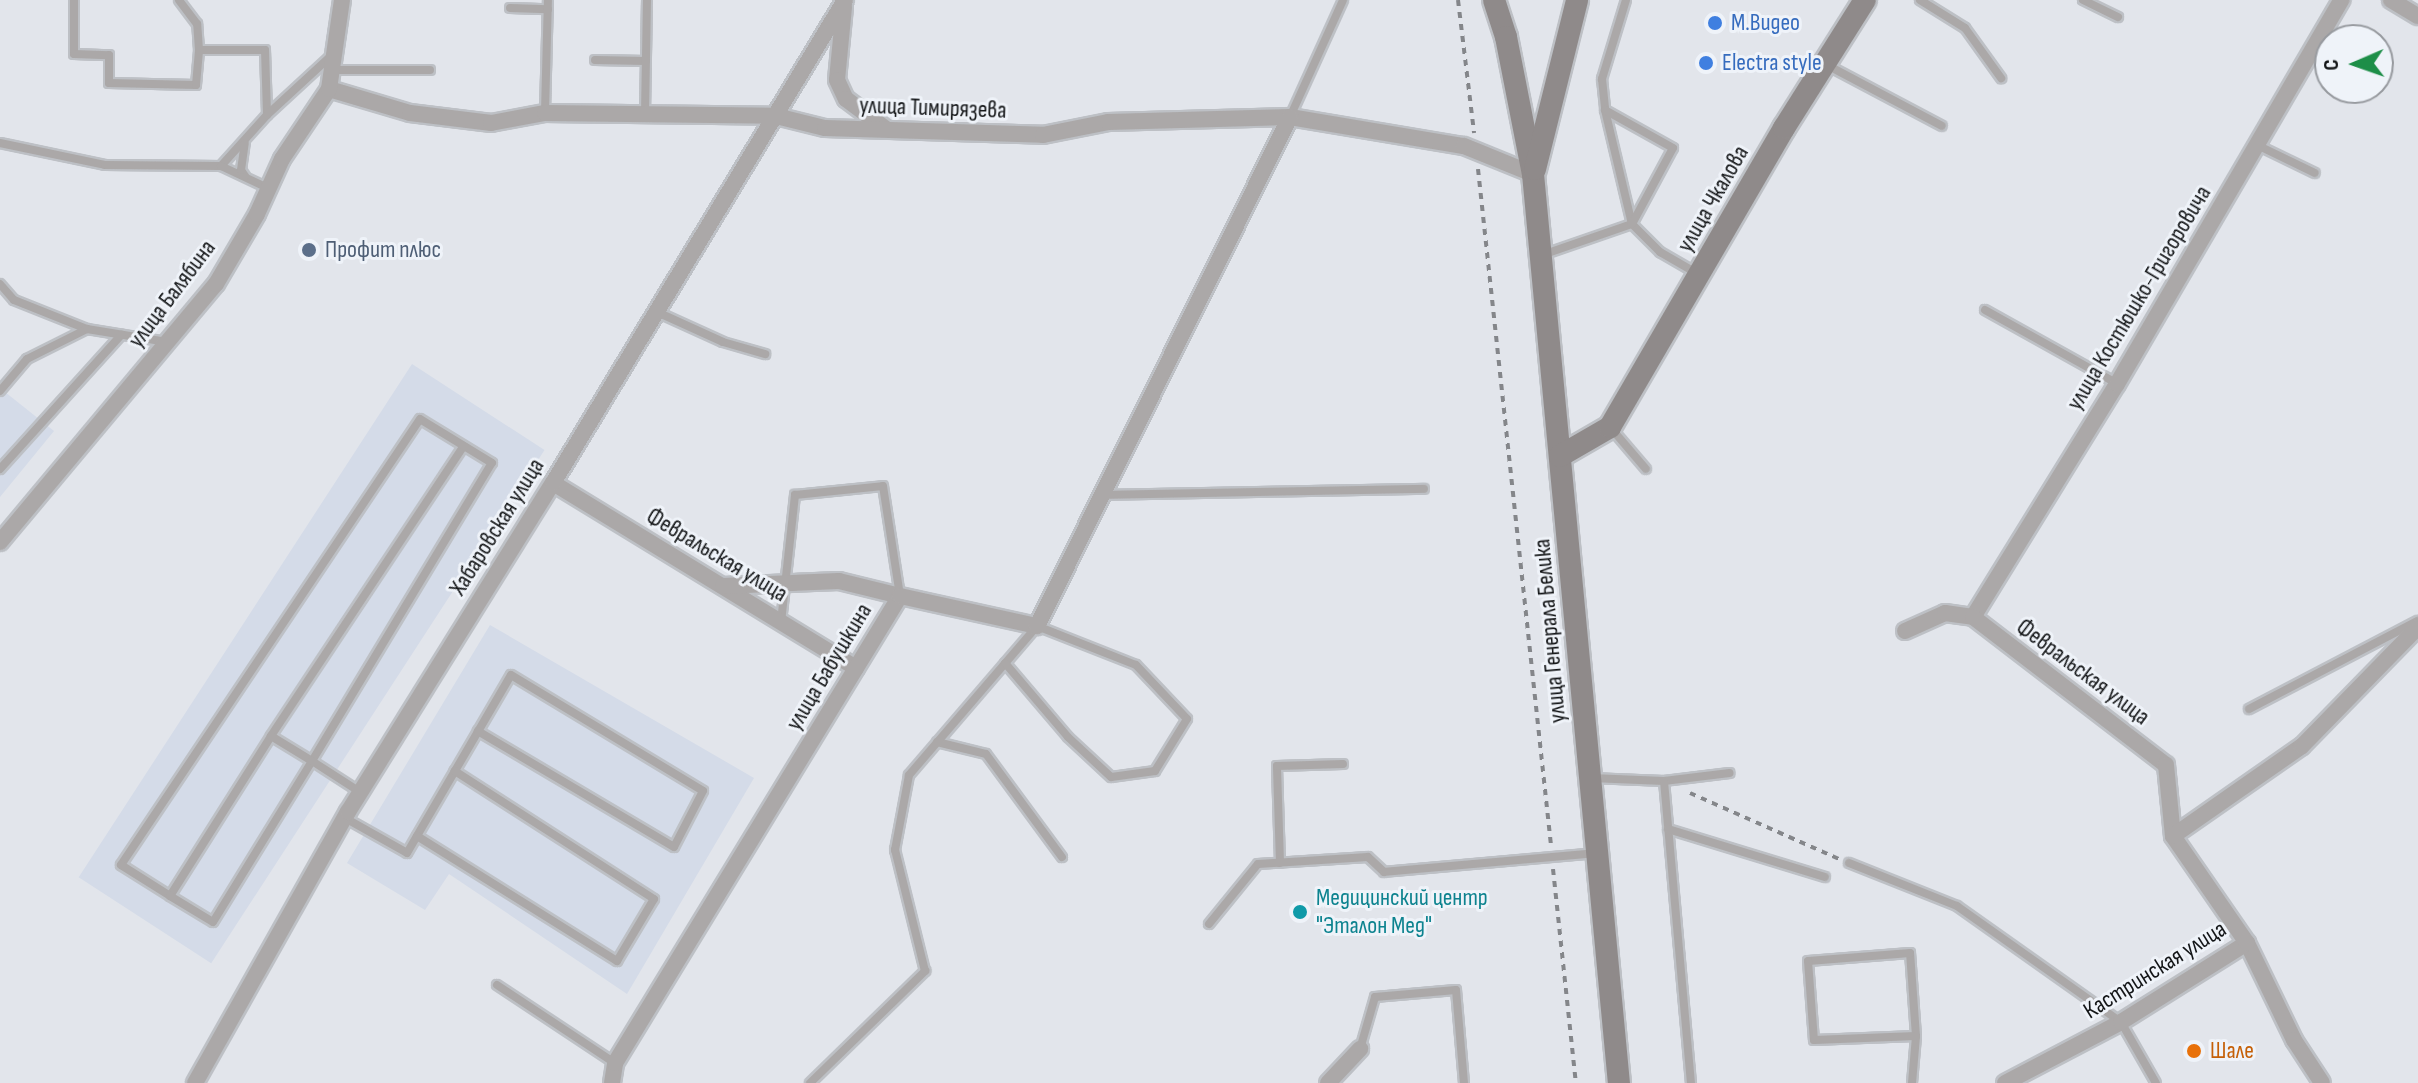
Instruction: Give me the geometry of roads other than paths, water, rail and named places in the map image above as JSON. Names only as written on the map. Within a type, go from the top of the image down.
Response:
[{"type":"main road","points":[[1494,0],[1506,37],[1533,174]]},
{"type":"main road","points":[[1533,174],[1577,0]]},
{"type":"main road","name":"улица Чкалова","points":[[1610,427],[1865,0]]},
{"type":"main road","name":"улица Генерала Белика","points":[[1533,174],[1619,1083]]},
{"type":"main road","points":[[1560,456],[1610,427]]},
{"type":"street","name":"улица Балябина","points":[[0,542],[216,284],[257,214],[282,159],[329,89],[342,0]]},
{"type":"street","name":"Хабаровская улица","points":[[195,1083],[360,792],[553,483],[845,0]]},
{"type":"street","points":[[845,0],[837,80],[846,99],[888,130]]},
{"type":"street","name":"улица Костюшко-Григоровича","points":[[1973,617],[2117,384],[2341,0]]},
{"type":"street","points":[[2391,0],[2418,16]]},
{"type":"street","name":"улица Тимирязева","points":[[329,89],[410,113],[491,123],[545,113],[776,116],[825,128],[1043,135],[1108,122],[1290,117],[1476,151],[1533,174]]},
{"type":"street","points":[[1037,626],[1290,117]]},
{"type":"street","name":"Февральская улица","points":[[553,483],[856,668]]},
{"type":"street","points":[[722,586],[839,581],[900,596]]},
{"type":"street","name":"улица Бабушкина","points":[[612,1083],[615,1063],[900,596],[1037,626]]},
{"type":"street","points":[[1905,631],[1945,613],[1973,617]]},
{"type":"street","name":"Февральская улица","points":[[1973,617],[2166,765],[2173,836]]},
{"type":"street","points":[[2173,836],[2302,746],[2418,627]]},
{"type":"street","name":"Кастринская улица","points":[[2005,1083],[2121,1022],[2247,943],[2173,836]]},
{"type":"street","points":[[2247,943],[2294,1040],[2322,1083]]},
{"type":"street","points":[[1328,1083],[1360,1049]]},
{"type":"lane","points":[[74,0],[74,54],[109,55],[109,83],[196,85],[199,50],[197,24],[179,0]]},
{"type":"lane","points":[[645,114],[647,0]]},
{"type":"lane","points":[[1290,117],[1343,0]]},
{"type":"lane","points":[[1626,0],[1602,79],[1605,110],[1632,224],[1660,252],[1699,275]]},
{"type":"lane","points":[[1920,0],[1965,28],[2001,78]]},
{"type":"lane","points":[[2083,0],[2118,17]]},
{"type":"lane","points":[[510,8],[548,4],[545,113]]},
{"type":"lane","points":[[199,50],[265,50],[267,115]]},
{"type":"lane","points":[[595,60],[646,61]]},
{"type":"lane","points":[[221,166],[267,115],[332,62],[430,70]]},
{"type":"lane","points":[[1824,64],[1942,126]]},
{"type":"lane","points":[[1541,256],[1632,224],[1673,148],[1605,110]]},
{"type":"lane","points":[[248,138],[242,151],[241,170],[248,179]]},
{"type":"lane","points":[[0,143],[105,165],[221,166],[268,188]]},
{"type":"lane","points":[[2256,145],[2315,173]]},
{"type":"lane","points":[[0,284],[14,300],[87,329],[167,342]]},
{"type":"lane","points":[[1985,310],[2117,384]]},
{"type":"lane","points":[[657,312],[723,342],[765,354]]},
{"type":"lane","points":[[0,391],[27,359],[87,329]]},
{"type":"lane","points":[[0,469],[121,335]]},
{"type":"lane","points":[[420,419],[464,446],[492,463],[213,922],[121,865],[420,419]]},
{"type":"lane","points":[[1610,427],[1646,469]]},
{"type":"lane","points":[[170,896],[271,736],[464,446]]},
{"type":"lane","points":[[781,623],[795,495],[883,486],[900,596]]},
{"type":"lane","points":[[1102,495],[1424,489]]},
{"type":"lane","points":[[2249,709],[2418,621]]},
{"type":"lane","points":[[810,1083],[925,971],[895,850],[909,775],[937,742],[1005,663],[1037,626],[1136,665],[1187,719],[1155,771],[1111,777],[1068,737],[1005,663]]},
{"type":"lane","points":[[345,818],[407,853],[478,731],[511,675],[703,791],[674,847],[478,731]]},
{"type":"lane","points":[[271,736],[360,792]]},
{"type":"lane","points":[[937,742],[986,754],[1062,857]]},
{"type":"lane","points":[[1280,863],[1277,766],[1343,764]]},
{"type":"lane","points":[[417,836],[617,961],[654,899],[455,771]]},
{"type":"lane","points":[[1590,777],[1664,781],[1730,773]]},
{"type":"lane","points":[[1664,781],[1691,1083]]},
{"type":"lane","points":[[1668,829],[1825,877]]},
{"type":"lane","points":[[1209,924],[1258,864],[1368,857],[1384,872],[1597,853]]},
{"type":"lane","points":[[1849,863],[1957,906],[2121,1022],[2156,1083]]},
{"type":"lane","points":[[1912,1083],[1916,1036],[1910,953],[1808,961],[1814,1040],[1916,1036]]},
{"type":"lane","points":[[497,985],[615,1063]]},
{"type":"lane","points":[[1360,1049],[1375,997],[1456,990],[1464,1083]]},
{"type":"place","name":"М.Видео","points":[[1715,23]]},
{"type":"place","name":"Electra style","points":[[1706,63]]},
{"type":"place","name":"Профит плюс","points":[[309,250]]},
{"type":"place","name":"Медицинский центр \"Эталон Мед\"","points":[[1300,912]]},
{"type":"place","name":"Шале","points":[[2194,1051]]}]
